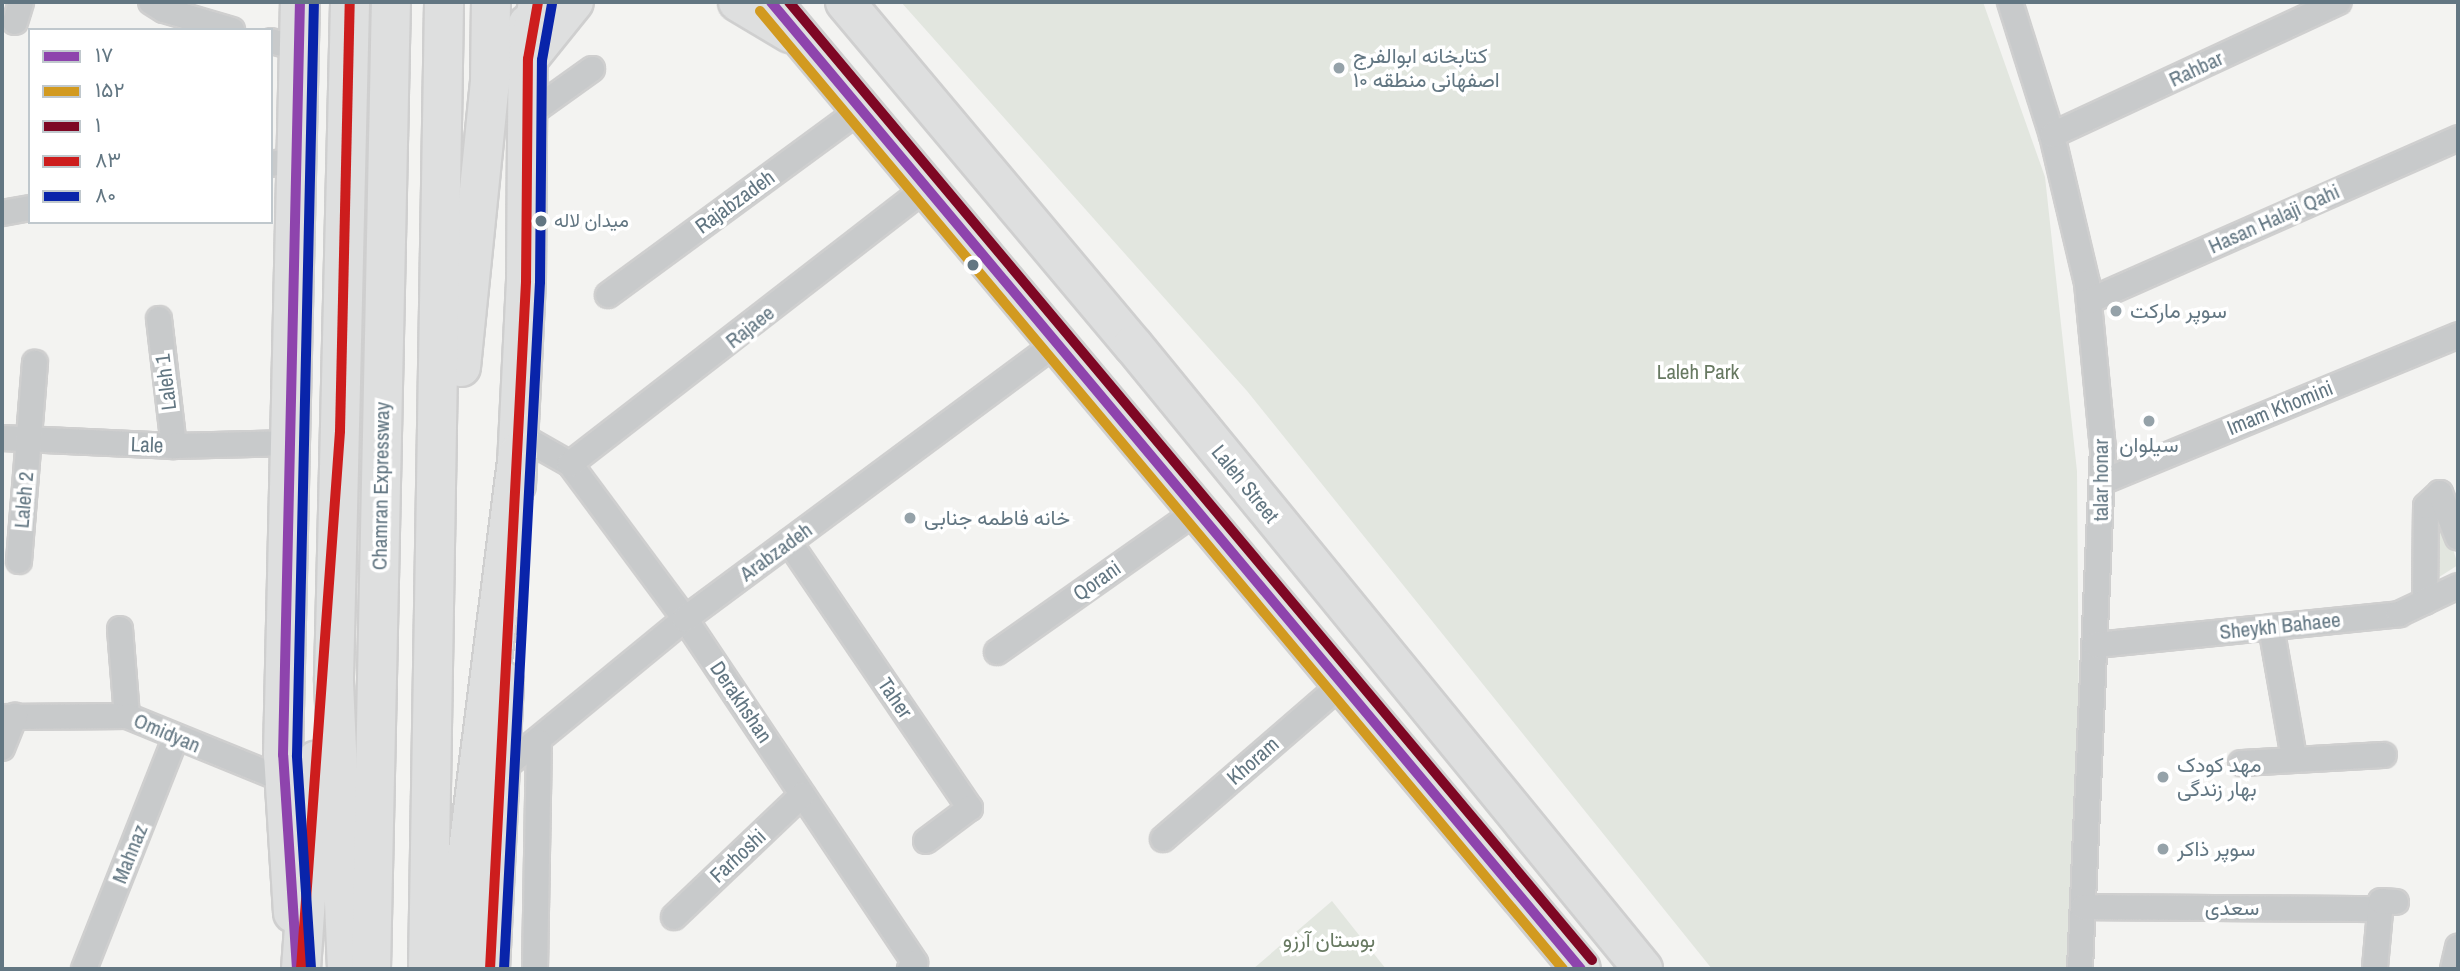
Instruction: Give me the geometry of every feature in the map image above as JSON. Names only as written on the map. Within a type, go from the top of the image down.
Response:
[{"type":"main road","points":[[299,969],[284,780],[292,443],[284,161],[286,45],[300,2]]},
{"type":"main road","points":[[347,969],[334,678],[350,2]]},
{"type":"main road","name":"Chamran Expressway","points":[[371,969],[391,2]]},
{"type":"main road","points":[[428,969],[444,2]]},
{"type":"main road","points":[[434,626],[490,82],[491,2]]},
{"type":"main road","points":[[490,969],[501,770],[539,451],[527,2]]},
{"type":"main road","points":[[528,59],[538,2]]},
{"type":"main road","points":[[528,59],[573,2]]},
{"type":"main road","points":[[738,2],[808,44]]},
{"type":"main road","points":[[771,2],[928,186],[1581,969]]},
{"type":"main road","name":"Laleh Street","points":[[845,2],[861,17],[1133,345],[1643,969]]},
{"type":"main road","points":[[299,969],[340,431]]},
{"type":"main road","points":[[453,969],[475,765],[539,451]]},
{"type":"main road","points":[[1386,734],[1410,737],[1581,946],[1600,946],[1607,937],[1607,925]]},
{"type":"street","points":[[151,2],[164,10],[225,28]]},
{"type":"street","name":"talar honar","points":[[2010,2],[2052,135],[2089,301],[2102,482],[2080,969]]},
{"type":"street","name":"Rahbar","points":[[2052,135],[2339,2]]},
{"type":"street","points":[[528,115],[592,69]]},
{"type":"street","name":"Rajabzadeh","points":[[608,295],[861,109]]},
{"type":"street","name":"Hasan Halaji Qahi","points":[[2089,301],[2458,138]]},
{"type":"street","name":"Rajaee","points":[[539,451],[928,186]]},
{"type":"street","points":[[2,213],[28,208]]},
{"type":"street","name":"Laleh 1","points":[[159,319],[174,446]]},
{"type":"street","name":"Imam Khomini","points":[[2102,482],[2458,335]]},
{"type":"street","name":"Arabzadeh","points":[[501,770],[539,742],[685,619],[1058,342]]},
{"type":"street","name":"Laleh 2","points":[[19,561],[35,363]]},
{"type":"street","name":"Lale","points":[[2,438],[174,446],[292,443]]},
{"type":"street","name":"Derakhshan","points":[[539,451],[685,619],[913,966]]},
{"type":"street","points":[[2425,602],[2426,506],[2440,493],[2458,538]]},
{"type":"street","name":"Qorani","points":[[997,652],[1198,510]]},
{"type":"street","name":"Taher","points":[[789,542],[970,808],[926,841]]},
{"type":"street","name":"Sheykh Bahaee","points":[[2096,645],[2399,614],[2458,586]]},
{"type":"street","points":[[2271,627],[2294,757]]},
{"type":"street","points":[[120,629],[127,716]]},
{"type":"street","name":"Khoram","points":[[1163,839],[1343,683]]},
{"type":"street","points":[[2,748],[8,716]]},
{"type":"street","name":"Omidyan","points":[[8,716],[127,716],[175,739],[284,780]]},
{"type":"street","name":"Mahnaz","points":[[85,969],[175,739]]},
{"type":"street","points":[[535,969],[539,742]]},
{"type":"street","points":[[2241,764],[2294,757],[2384,755]]},
{"type":"street","name":"Farhoshi","points":[[674,916],[802,795]]},
{"type":"street","name":"سعدی","points":[[2083,907],[2388,905],[2375,967]]},
{"type":"street","points":[[2453,969],[2458,947]]},
{"type":"green space","name":"Laleh Park","points":[[901,2],[1983,2],[2045,177],[2077,471],[2079,723],[2068,969],[1712,969],[1247,391]]},
{"type":"green space","points":[[2440,507],[2458,565],[2433,581],[2434,510]]},
{"type":"green space","name":"بوستان آرزو","points":[[1332,901],[1386,969],[1253,969]]},
{"type":"transit line","name":"۱۷","points":[[297,969],[283,755],[300,2]]},
{"type":"transit line","name":"۸۰","points":[[311,968],[297,755],[314,2]]},
{"type":"transit line","name":"۸۳","points":[[301,969],[340,431],[350,2]]},
{"type":"transit line","name":"۸۳","points":[[490,969],[526,281],[528,59],[538,2]]},
{"type":"transit line","name":"۱۷","points":[[771,2],[1581,969]]},
{"type":"transit line","name":"۱","points":[[789,2],[1592,960]]},
{"type":"transit line","name":"۸۰","points":[[504,969],[540,282],[542,60],[552,4]]},
{"type":"transit line","name":"۱۵۲","points":[[760,11],[1563,969]]},
{"type":"place","name":"کتابخانه ابوالفرج اصفهانی منطقه ۱۰","points":[[1339,68]]},
{"type":"place","name":"میدان لاله","points":[[541,221]]},
{"type":"place","name":"سوپر مارکت","points":[[2116,311]]},
{"type":"place","name":"سیلوان","points":[[2149,421]]},
{"type":"place","name":"خانه فاطمه جنابی","points":[[910,518]]},
{"type":"place","name":"مهد کودک بهار زندگی","points":[[2163,777]]},
{"type":"place","name":"سوپر ذاکر","points":[[2163,849]]}]
